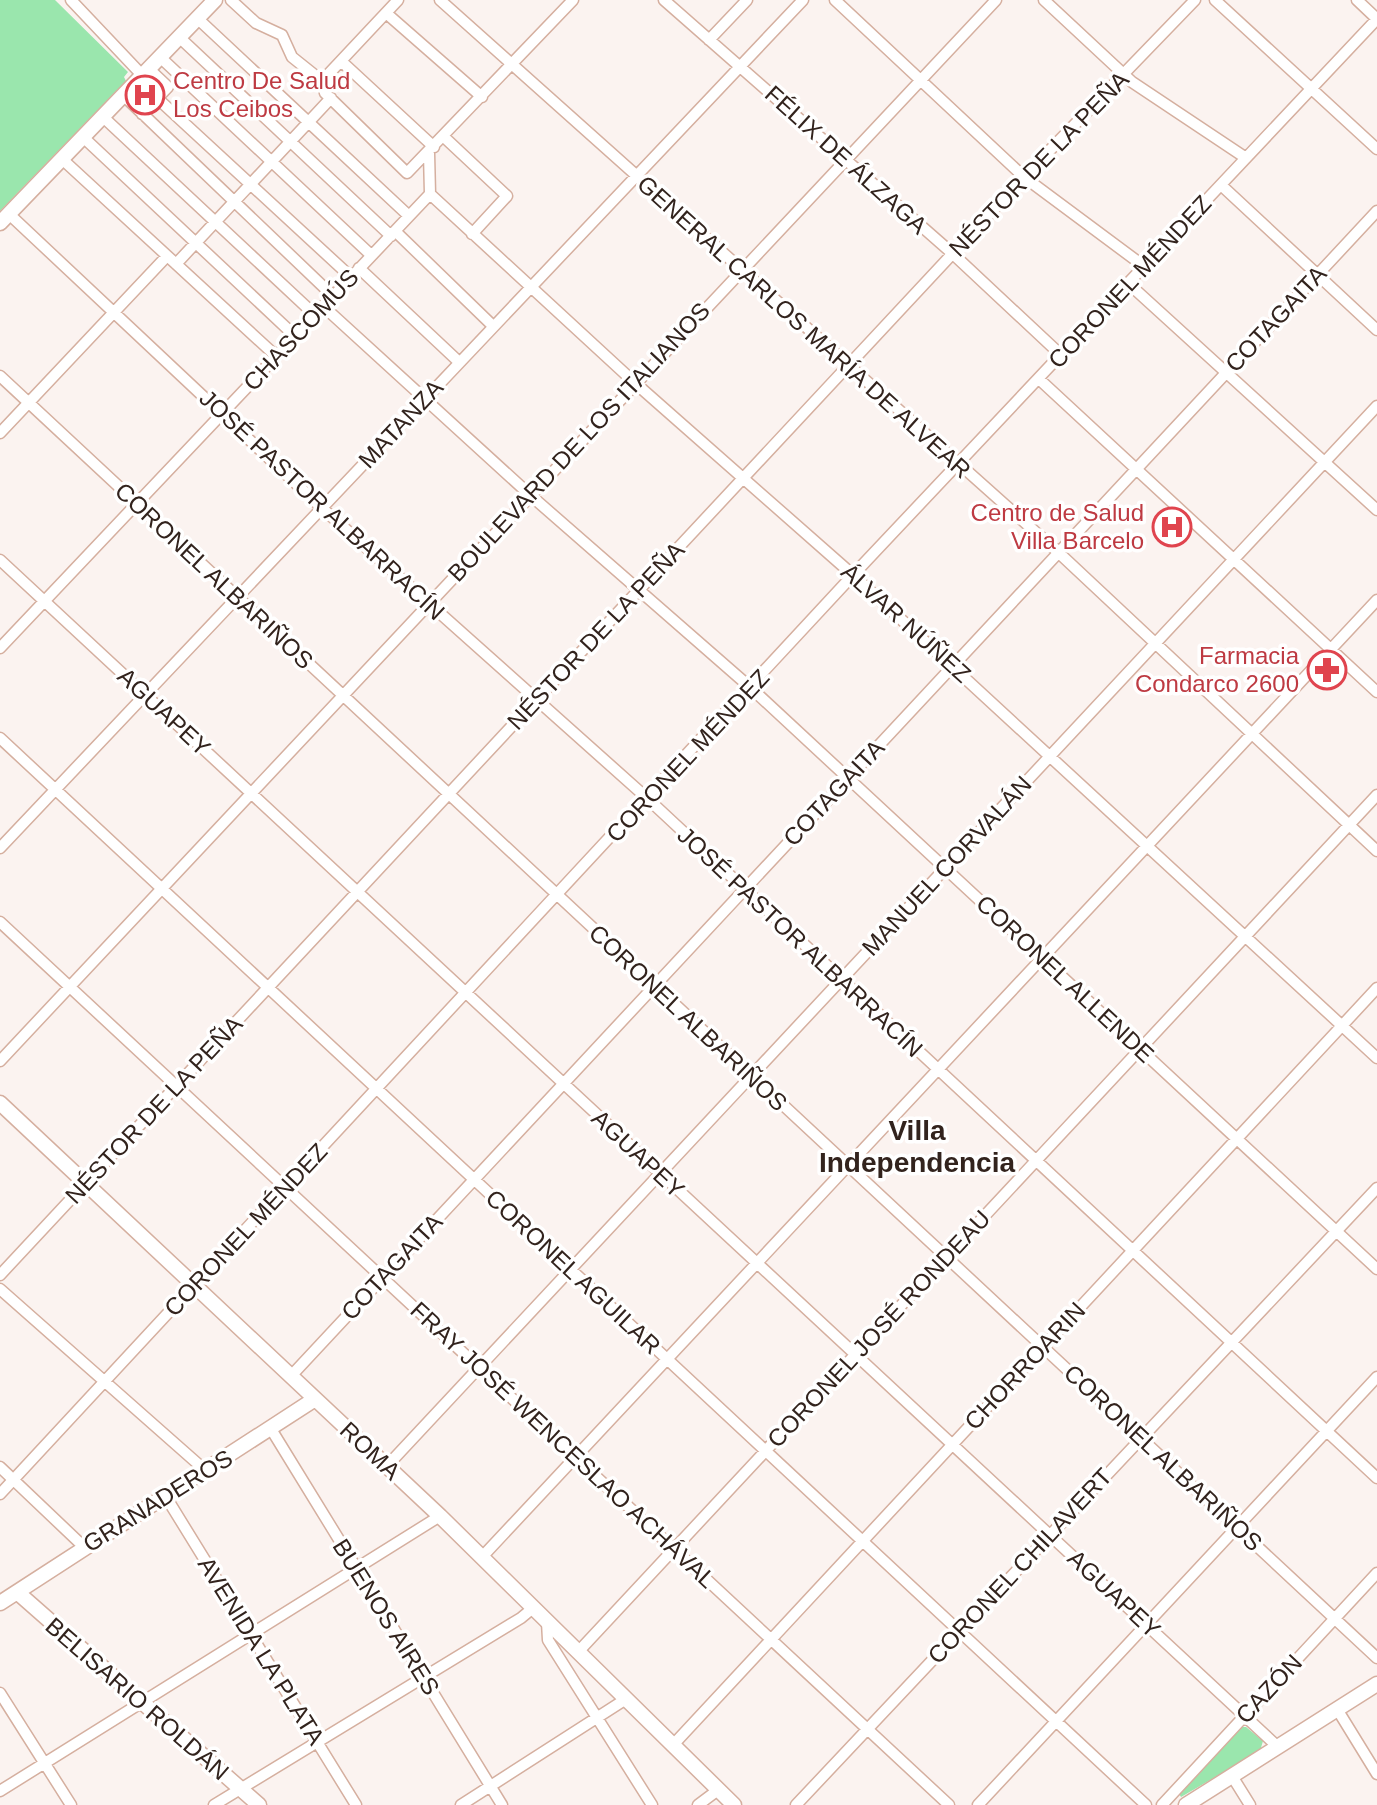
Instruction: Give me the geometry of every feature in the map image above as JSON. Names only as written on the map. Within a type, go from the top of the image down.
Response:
[{"type":"street","points":[[71,0],[146,72],[168,87],[142,114]]},
{"type":"street","points":[[4,219],[215,0]]},
{"type":"street","points":[[231,0],[256,23],[282,35],[292,57],[322,81],[331,98],[407,173],[573,0]]},
{"type":"street","points":[[322,81],[398,0]]},
{"type":"street","name":"GENERAL CARLOS MARÍA DE ALVEAR","points":[[440,0],[1059,553],[1377,851]]},
{"type":"street","name":"FÉLIX DE ÁLZAGA","points":[[664,0],[953,254],[1061,355]]},
{"type":"street","points":[[709,40],[747,0]]},
{"type":"street","name":"MATANZA","points":[[0,848],[803,0]]},
{"type":"street","points":[[835,0],[1024,177],[1145,267]]},
{"type":"street","name":"BOULEVARD DE LOS ITALIANOS","points":[[0,1061],[341,694],[996,0]]},
{"type":"street","points":[[1044,0],[1124,75],[1246,158]]},
{"type":"street","name":"NÉSTOR DE LA PEÑA","points":[[0,1275],[1024,177],[1195,0]]},
{"type":"street","points":[[1215,0],[1377,149]]},
{"type":"street","points":[[1357,0],[1377,19]]},
{"type":"street","points":[[386,13],[482,97]]},
{"type":"street","points":[[197,18],[409,216]]},
{"type":"street","name":"CORONEL MÉNDEZ","points":[[0,1494],[853,575],[1377,19]]},
{"type":"street","points":[[179,37],[493,326]]},
{"type":"street","points":[[160,57],[371,255]]},
{"type":"street","points":[[341,61],[432,150],[430,194]]},
{"type":"street","points":[[123,95],[333,296]]},
{"type":"street","points":[[157,98],[351,277]]},
{"type":"street","points":[[0,433],[113,312],[171,260],[195,243],[331,98]]},
{"type":"street","points":[[102,116],[315,315]]},
{"type":"street","points":[[83,137],[295,336]]},
{"type":"street","points":[[444,137],[507,196],[472,234]]},
{"type":"street","points":[[62,159],[276,356]]},
{"type":"street","points":[[1221,185],[1377,330]]},
{"type":"street","name":"CHASCOMÚS","points":[[0,648],[430,194]]},
{"type":"street","name":"ÁLVAR NÚÑEZ","points":[[430,194],[634,382],[952,665],[1377,1058]]},
{"type":"street","name":"COTAGAITA","points":[[291,1376],[1377,211]]},
{"type":"street","name":"JOSÉ PASTOR ALBARRACÍN","points":[[4,219],[113,312],[322,508],[648,799],[1377,1478]]},
{"type":"street","points":[[359,268],[459,362]]},
{"type":"street","points":[[1129,284],[1377,510]]},
{"type":"street","name":"CORONEL ALLENDE","points":[[323,306],[529,494],[751,688],[1377,1269]]},
{"type":"street","name":"CORONEL ALBARIÑOS","points":[[0,376],[1377,1658]]},
{"type":"street","points":[[1040,380],[1377,692]]},
{"type":"street","name":"MANUEL CORVALÁN","points":[[387,1466],[1377,406]]},
{"type":"street","name":"AGUAPEY","points":[[0,560],[1278,1747]]},
{"type":"street","points":[[482,1557],[1377,600]]},
{"type":"street","name":"CORONEL AGUILAR","points":[[0,738],[1146,1805]]},
{"type":"street","name":"CORONEL JOSÉ RONDEAU","points":[[578,1652],[1377,795]]},
{"type":"street","name":"FRAY JOSÉ WENCESLAO ACHÁVAL","points":[[0,922],[949,1805]]},
{"type":"street","name":"CHORROARIN","points":[[673,1745],[1377,988]]},
{"type":"street","name":"ROMA","points":[[0,1103],[88,1182],[440,1516],[734,1805]]},
{"type":"street","name":"CORONEL CHILAVERT","points":[[796,1805],[1377,1188]]},
{"type":"street","points":[[0,1289],[206,1471]]},
{"type":"street","points":[[978,1805],[1377,1377]]},
{"type":"street","name":"GRANADEROS","points":[[0,1603],[315,1399]]},
{"type":"street","name":"BUENOS AIRES","points":[[271,1429],[502,1805]]},
{"type":"street","points":[[0,1467],[84,1547]]},
{"type":"street","name":"AVENIDA LA PLATA","points":[[166,1497],[356,1805]]},
{"type":"street","points":[[0,1791],[440,1516]]},
{"type":"street","name":"CAZÓN","points":[[1162,1805],[1377,1573]]},
{"type":"street","name":"BELISARIO ROLDÁN","points":[[17,1592],[259,1805]]},
{"type":"street","points":[[214,1805],[533,1608]]},
{"type":"street","points":[[547,1622],[548,1640],[652,1805]]},
{"type":"street","points":[[1186,1805],[1377,1684]]},
{"type":"street","points":[[0,1693],[71,1805]]},
{"type":"street","points":[[461,1805],[626,1699]]},
{"type":"street","points":[[1337,1709],[1377,1774]]},
{"type":"street","points":[[1232,1776],[1250,1805]]},
{"type":"street","points":[[698,1805],[718,1790]]},
{"type":"green space","points":[[0,0],[55,0],[128,72],[124,77],[126,81],[0,211]]},
{"type":"green space","points":[[1240,1727],[1246,1727],[1263,1741],[1260,1751],[1181,1797],[1178,1792]]},
{"type":"place","name":"Centro De Salud Los Ceibos","points":[[145,95]]},
{"type":"place","name":"Centro de Salud Villa Barcelo","points":[[1172,527]]},
{"type":"place","name":"Farmacia Condarco 2600","points":[[1327,670]]},
{"type":"district","name":"Villa Independencia","points":[[917,1146]]}]
